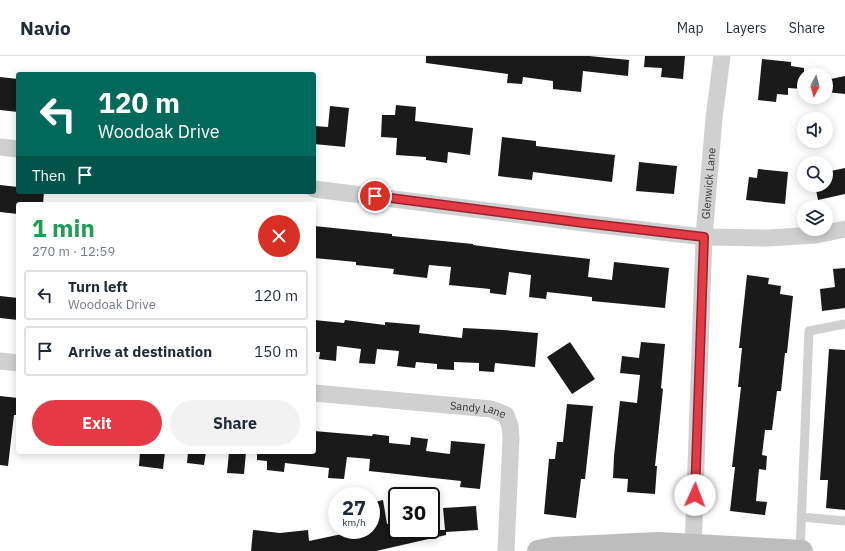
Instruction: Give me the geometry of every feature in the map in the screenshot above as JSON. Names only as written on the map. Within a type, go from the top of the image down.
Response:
[{"type":"main road","points":[[538,551],[553,548],[658,542],[693,548],[801,551]]},
{"type":"street","name":"Glenwick Lane","points":[[693,548],[704,237],[714,118],[722,56]]},
{"type":"street","points":[[0,147],[16,149]]},
{"type":"street","points":[[316,189],[704,237],[768,238],[816,235],[845,229]]},
{"type":"street","points":[[0,361],[16,363]]},
{"type":"street","name":"Sandy Lane","points":[[316,393],[491,409],[506,415],[512,438],[506,551]]},
{"type":"lane","points":[[801,551],[809,330],[845,324]]},
{"type":"lane","points":[[801,518],[845,521]]},
{"type":"building","points":[[426,56],[589,56],[629,60],[628,76],[583,71],[581,92],[553,89],[553,81],[523,77],[522,84],[507,83],[508,74],[426,63]]},
{"type":"building","points":[[645,56],[685,56],[683,79],[661,77],[662,68],[644,67]]},
{"type":"building","points":[[762,59],[791,62],[791,66],[804,68],[797,68],[797,89],[788,88],[788,95],[777,94],[776,102],[758,100]]},
{"type":"building","points":[[845,76],[845,94],[833,93],[833,79]]},
{"type":"building","points":[[0,77],[16,79],[16,112],[0,110]]},
{"type":"building","points":[[396,105],[416,107],[415,121],[473,128],[470,155],[448,152],[447,163],[426,160],[426,157],[396,155],[397,138],[381,137],[382,115],[395,115]]},
{"type":"building","points":[[330,106],[349,108],[345,147],[316,144],[316,126],[328,127]]},
{"type":"building","points":[[502,137],[536,141],[536,146],[615,155],[612,182],[533,172],[532,180],[498,176]]},
{"type":"building","points":[[639,162],[677,166],[674,194],[636,191]]},
{"type":"building","points":[[845,168],[845,194],[818,200],[816,192],[833,192],[833,171]]},
{"type":"building","points":[[758,169],[788,172],[785,204],[746,200],[749,177],[757,178]]},
{"type":"building","points":[[0,185],[16,187],[16,194],[44,194],[43,202],[16,202],[16,214],[0,212]]},
{"type":"building","points":[[316,226],[392,234],[392,236],[473,244],[590,259],[588,277],[612,280],[614,262],[669,268],[665,308],[592,301],[592,297],[547,292],[546,299],[529,297],[531,275],[509,272],[506,295],[490,293],[490,289],[449,285],[451,267],[429,265],[427,278],[393,274],[394,269],[356,265],[356,262],[316,258]]},
{"type":"building","points":[[845,268],[845,308],[822,311],[820,289],[835,287],[833,269]]},
{"type":"building","points":[[747,275],[769,278],[768,284],[781,286],[780,294],[793,296],[781,391],[777,391],[772,430],[765,430],[762,455],[767,456],[766,470],[759,469],[756,501],[767,502],[765,515],[730,511],[735,467],[732,467],[741,387],[738,387],[742,348],[739,348]]},
{"type":"building","points":[[0,296],[16,298],[16,320],[0,318]]},
{"type":"building","points":[[316,320],[344,323],[345,320],[385,325],[385,322],[420,325],[419,333],[462,338],[463,328],[538,333],[535,367],[495,363],[494,372],[479,371],[479,363],[454,362],[454,370],[437,369],[437,364],[416,362],[415,368],[397,366],[399,351],[377,349],[375,364],[359,363],[361,349],[337,346],[336,361],[319,359],[320,352],[316,352]]},
{"type":"building","points":[[570,342],[595,379],[572,394],[547,357]]},
{"type":"building","points":[[641,342],[665,344],[661,388],[663,389],[655,466],[657,466],[655,494],[627,492],[628,479],[613,478],[620,401],[637,403],[640,375],[620,373],[622,356],[639,358]]},
{"type":"building","points":[[829,349],[845,350],[845,510],[826,508],[828,480],[820,480]]},
{"type":"building","points":[[0,396],[16,398],[16,415],[14,415],[8,466],[0,465]]},
{"type":"building","points":[[567,404],[593,406],[585,479],[581,479],[576,518],[544,514],[549,459],[555,459],[557,442],[563,442]]},
{"type":"building","points":[[316,431],[389,436],[389,443],[410,445],[411,437],[428,439],[426,451],[450,454],[451,441],[485,444],[480,489],[460,487],[461,481],[369,471],[370,459],[347,457],[344,479],[328,478],[329,468],[285,463],[284,472],[267,470],[267,461],[257,460],[257,454],[316,454]]},
{"type":"building","points":[[140,454],[165,454],[163,469],[139,466]]},
{"type":"building","points":[[188,454],[206,454],[204,465],[187,463]]},
{"type":"building","points":[[229,454],[246,454],[244,474],[227,473]]},
{"type":"building","points":[[383,500],[388,524],[388,539],[428,539],[376,551],[251,551],[253,530],[280,533],[308,530],[309,541],[328,537],[328,539],[380,539],[380,501]]},
{"type":"building","points":[[476,506],[478,530],[446,532],[446,535],[440,536],[440,530],[445,530],[443,508]]},
{"type":"route","points":[[375,196],[704,237],[695,495]]}]
